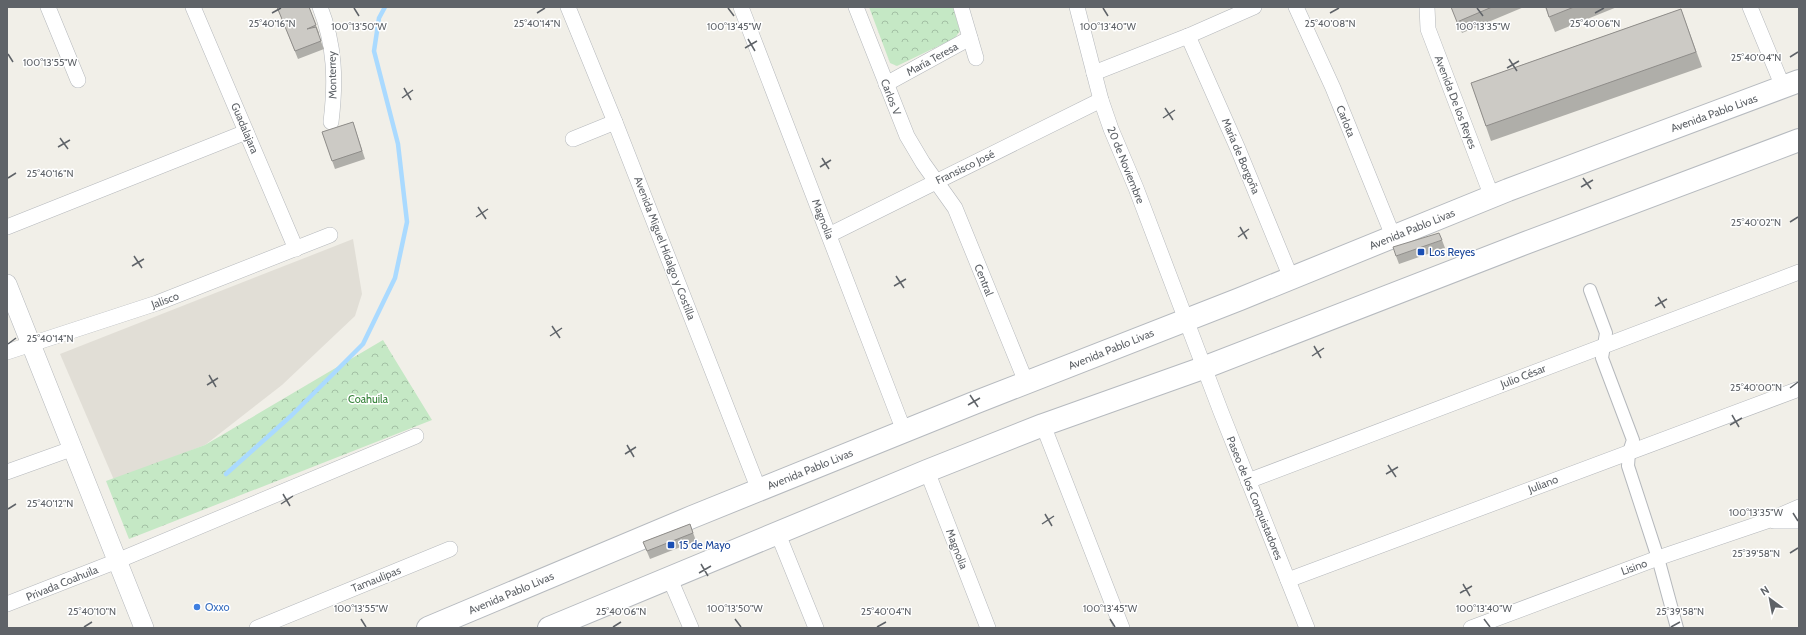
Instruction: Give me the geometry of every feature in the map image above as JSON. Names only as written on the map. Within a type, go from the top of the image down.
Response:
[{"type":"main road","name":"Avenida Pablo Livas","points":[[428,628],[759,490],[1026,382],[1492,197],[1791,84]]},
{"type":"main road","points":[[549,628],[670,579],[926,471],[1043,425],[1204,368],[1528,242],[1799,140]]},
{"type":"street","points":[[48,7],[78,80]]},
{"type":"street","name":"Guadalajara","points":[[193,7],[296,249]]},
{"type":"street","name":"Monterrey","points":[[320,7],[331,42],[334,66],[334,92],[331,122]]},
{"type":"street","name":"Avenida Miguel Hidalgo y Costilla","points":[[568,7],[615,122],[759,490]]},
{"type":"street","name":"Magnolia","points":[[741,7],[904,431]]},
{"type":"street","name":"Carlos V","points":[[856,7],[907,136],[922,163],[936,181]]},
{"type":"street","name":"María Teresa","points":[[886,84],[970,38],[961,7]]},
{"type":"street","name":"20 de Noviembre","points":[[1077,7],[1101,100],[1204,368]]},
{"type":"street","points":[[1094,73],[1188,36],[1254,7]]},
{"type":"street","name":"Carlota","points":[[1296,7],[1333,88],[1393,236]]},
{"type":"street","name":"Avenida De los Reyes","points":[[1427,7],[1428,29],[1492,197]]},
{"type":"street","points":[[1750,7],[1791,84]]},
{"type":"street","name":"María de Borgoña","points":[[1188,36],[1238,149],[1290,278]]},
{"type":"street","points":[[970,38],[976,58]]},
{"type":"street","name":"Fransisco José","points":[[829,235],[1101,100]]},
{"type":"street","points":[[573,138],[615,122]]},
{"type":"street","points":[[7,227],[246,132]]},
{"type":"street","name":"Central","points":[[936,181],[955,208],[1026,382]]},
{"type":"street","name":"Jalisco","points":[[7,352],[157,303],[330,235]]},
{"type":"street","name":"Julio César","points":[[1248,481],[1799,272]]},
{"type":"street","points":[[7,284],[74,448],[144,628]]},
{"type":"street","points":[[1590,290],[1606,333],[1602,358],[1633,440],[1629,452],[1628,466],[1658,558],[1677,628]]},
{"type":"street","name":"Paseo de los Conquistadores","points":[[1204,368],[1307,628]]},
{"type":"street","name":"Juliano","points":[[1288,580],[1799,389]]},
{"type":"street","points":[[1043,425],[1122,628]]},
{"type":"street","points":[[117,561],[416,436]]},
{"type":"street","points":[[7,472],[74,448]]},
{"type":"street","name":"Magnolia","points":[[926,471],[988,628]]},
{"type":"street","name":"Lisino","points":[[1470,628],[1658,558],[1767,521],[1799,507]]},
{"type":"street","points":[[1767,521],[1799,521]]},
{"type":"street","points":[[778,534],[816,628]]},
{"type":"street","name":"Tamaulipas","points":[[257,628],[450,548]]},
{"type":"street","name":"Privada Coahuila","points":[[7,604],[117,561]]},
{"type":"street","points":[[670,579],[691,628]]},
{"type":"shaded area","points":[[353,239],[362,294],[355,316],[282,385],[205,445],[114,480],[60,354]]},
{"type":"green space","points":[[869,7],[953,7],[960,31],[955,38],[897,66],[890,63]]},
{"type":"green space","name":"Coahuila","points":[[383,340],[432,420],[129,539],[106,481],[205,445]]},
{"type":"building","points":[[277,7],[309,7],[316,25],[307,29],[316,27],[321,41],[295,51]]},
{"type":"building","points":[[1451,7],[1492,7],[1457,22]]},
{"type":"building","points":[[1546,7],[1574,7],[1549,17]]},
{"type":"building","points":[[1681,9],[1696,52],[1486,126],[1471,83]]},
{"type":"building","points":[[353,122],[362,151],[332,161],[322,132]]},
{"type":"building","points":[[1439,233],[1442,240],[1396,256],[1393,247]]},
{"type":"building","points":[[690,524],[693,533],[647,551],[643,542]]},
{"type":"waterway","points":[[226,474],[292,415],[363,344],[395,278],[407,222],[398,144],[374,51],[379,18],[385,7]]},
{"type":"place","name":"Los Reyes","points":[[1421,252]]},
{"type":"place","name":"15 de Mayo","points":[[671,545]]},
{"type":"place","name":"Oxxo","points":[[197,607]]}]
